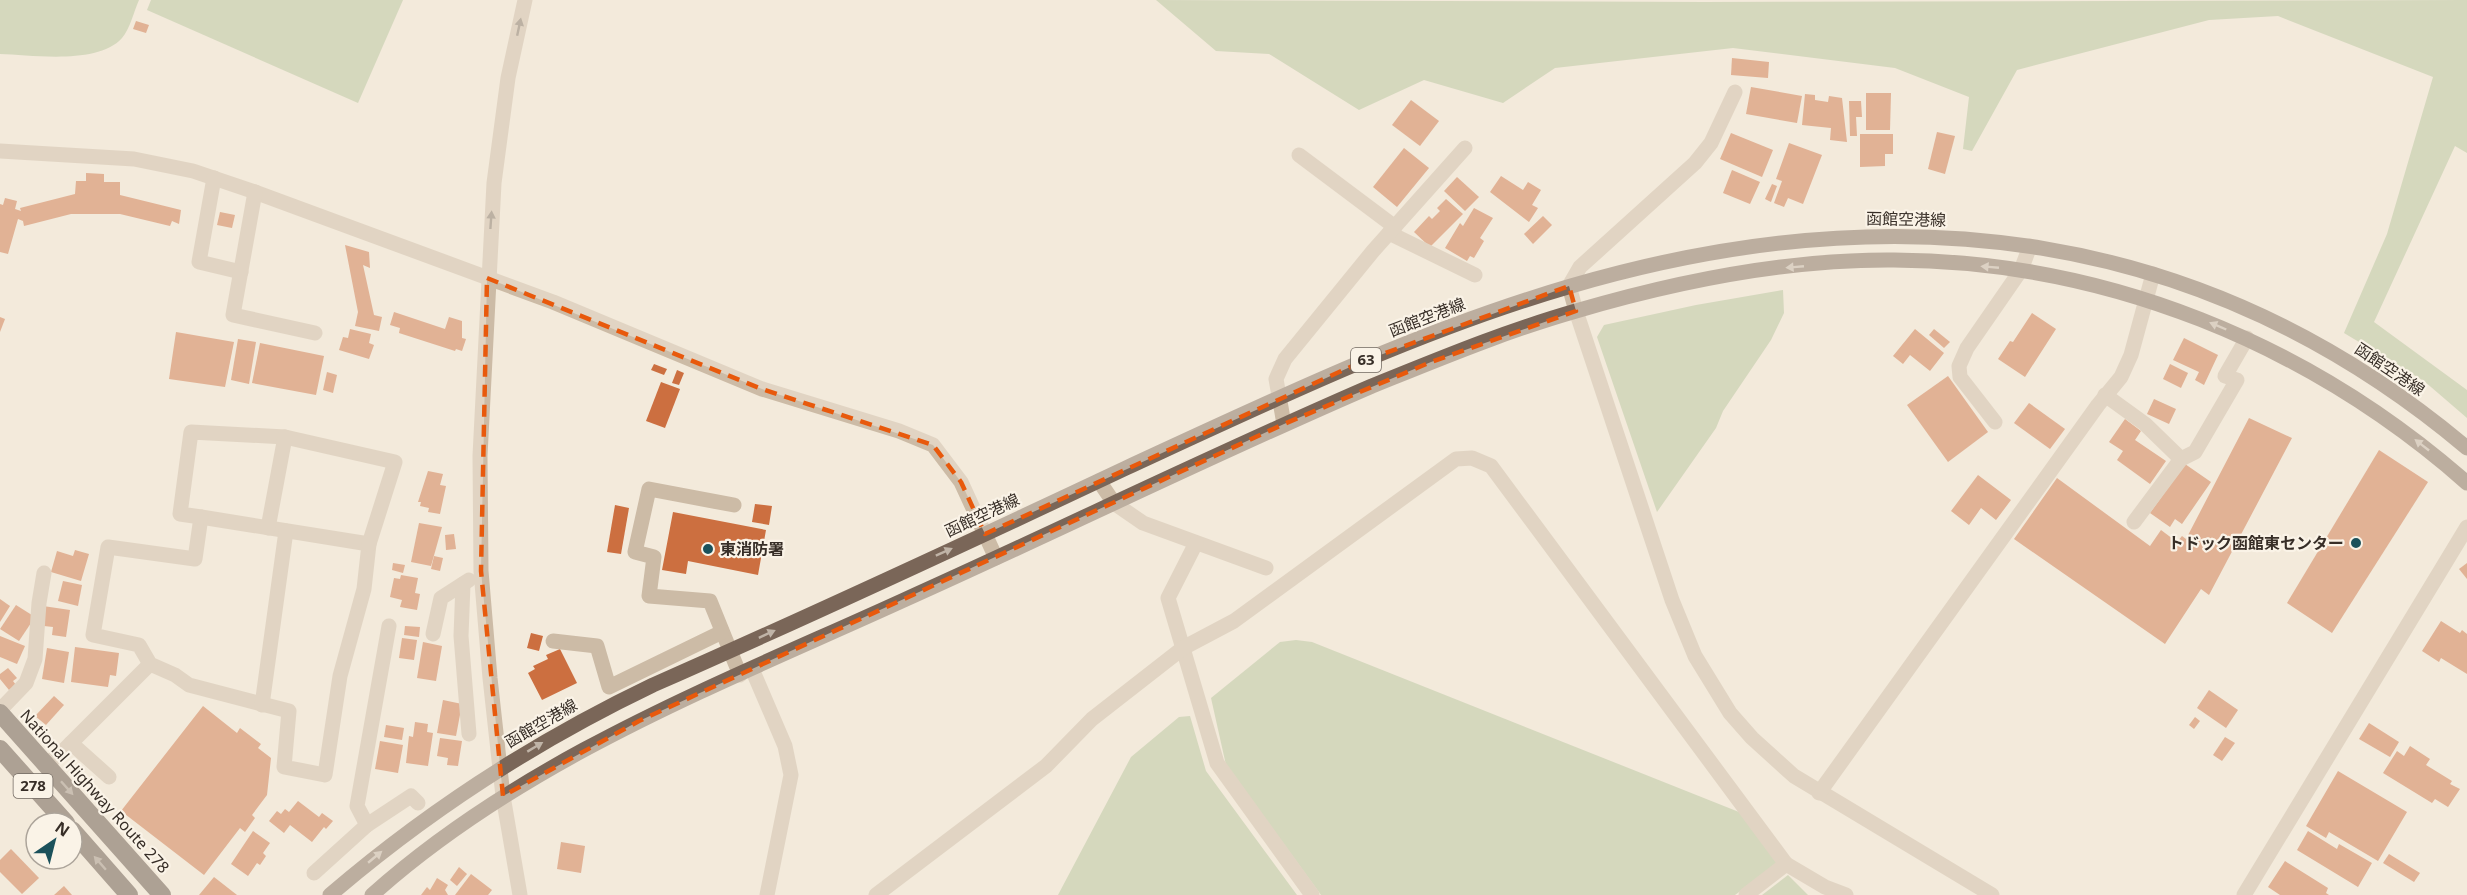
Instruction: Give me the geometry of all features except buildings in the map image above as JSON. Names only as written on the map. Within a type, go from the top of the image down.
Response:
[{"type":"highway","name":"National Highway Route 278","points":[[0,712],[162,895]]},
{"type":"highway","name":"278","points":[[0,748],[55,811]]},
{"type":"highway","points":[[84,844],[129,895]]},
{"type":"main road","name":"函館空港線","points":[[330,895],[400,837],[500,768],[598,711],[1278,399],[1419,339],[1569,286],[1694,255],[1815,238],[1907,236],[2030,246],[2153,274],[2266,318],[2331,351],[2403,398],[2467,448]]},
{"type":"main road","name":"63","points":[[372,895],[448,834],[503,796],[596,742],[746,672],[1284,424],[1431,362],[1576,311],[1680,285],[1769,269],[1893,260],[2021,270],[2087,282],[2146,299],[2247,338],[2314,373],[2404,431],[2467,483]]},
{"type":"street","points":[[520,895],[503,796],[482,572],[480,456],[487,278],[494,183],[508,78],[525,0]]},
{"type":"street","points":[[1735,92],[1711,143],[1695,163],[1596,250],[1580,267],[1569,286],[1576,311],[1672,600],[1695,657],[1730,713],[1774,761],[1819,793],[1992,895]]},
{"type":"street","points":[[1284,424],[1276,379],[1285,359],[1392,230],[1465,148]]},
{"type":"street","points":[[0,151],[134,159],[214,178],[553,302],[762,388],[899,431],[933,445],[961,482],[996,558]]},
{"type":"street","points":[[1299,155],[1392,230],[1475,275]]},
{"type":"street","points":[[214,178],[199,262],[241,272]]},
{"type":"street","points":[[255,192],[233,315],[315,333]]},
{"type":"street","points":[[1995,422],[1960,377],[1959,366],[1967,348],[2021,270],[2030,246]]},
{"type":"street","points":[[1819,793],[2105,395],[2121,377],[2131,355],[2153,274]]},
{"type":"street","points":[[2134,522],[2181,459],[2195,452],[2236,380],[2225,376],[2247,338]]},
{"type":"street","points":[[2105,395],[2145,424],[2181,459]]},
{"type":"street","points":[[201,517],[195,559],[108,547],[93,634],[139,645],[150,664],[175,675],[189,686],[289,711],[284,767],[325,775],[340,676],[364,589],[369,544],[395,462],[285,437],[191,432],[180,514],[201,517],[369,544]]},
{"type":"street","points":[[268,528],[285,437]]},
{"type":"street","points":[[876,895],[1046,766],[1092,719],[1183,648],[1234,621],[1456,459],[1472,458],[1491,466],[1786,864],[1825,887],[1846,895]]},
{"type":"street","points":[[1099,481],[1114,503],[1143,523],[1266,568]]},
{"type":"street","points":[[734,505],[650,489],[634,552],[654,557],[649,596],[710,601],[729,651],[746,672],[788,753],[791,774],[767,895]]},
{"type":"street","points":[[2244,895],[2467,527]]},
{"type":"street","points":[[262,705],[286,531]]},
{"type":"street","points":[[1196,543],[1168,598],[1217,763],[1312,895]]},
{"type":"street","points":[[434,634],[441,598],[482,572]]},
{"type":"street","points":[[0,712],[26,683],[35,659],[39,603],[44,573]]},
{"type":"street","points":[[463,584],[462,636],[469,734]]},
{"type":"street","points":[[367,825],[357,806],[389,626]]},
{"type":"street","points":[[553,641],[597,646],[609,687],[722,632]]},
{"type":"street","points":[[45,765],[150,664]]},
{"type":"street","points":[[71,742],[109,777]]},
{"type":"street","points":[[314,873],[367,825],[411,796],[417,803]]},
{"type":"street","points":[[1746,895],[1786,864]]},
{"type":"highlighted area","points":[[487,278],[762,389],[933,445],[961,482],[985,534],[1361,362],[1569,286],[1576,311],[1431,362],[1284,424],[639,721],[503,796],[481,571]]},
{"type":"green space","points":[[0,0],[139,0],[130,25],[122,38],[97,52],[64,57],[0,54]]},
{"type":"green space","points":[[151,0],[403,0],[358,103],[147,10]]},
{"type":"green space","points":[[1156,0],[1704,2],[2467,0],[2467,153],[2455,146],[2374,322],[2467,390],[2467,418],[2424,381],[2344,333],[2387,234],[2433,77],[2278,16],[2209,20],[2017,70],[1972,151],[1963,149],[1969,97],[1895,68],[1733,48],[1555,68],[1503,103],[1424,80],[1359,110],[1269,54],[1216,51]]},
{"type":"green space","points":[[1783,290],[1784,313],[1771,340],[1723,411],[1716,428],[1657,512],[1597,337],[1604,325],[1696,305]]},
{"type":"green space","points":[[1296,640],[1312,642],[1744,814],[1778,864],[1735,895],[1321,895],[1226,765],[1211,698],[1280,642]]},
{"type":"green space","points":[[1190,716],[1206,771],[1297,895],[1058,895],[1131,757],[1179,717]]},
{"type":"green space","points":[[1788,875],[1808,895],[1762,895]]},
{"type":"place","name":"トドック函館東センター","points":[[2356,543]]},
{"type":"place","name":"東消防署","points":[[708,549]]}]
